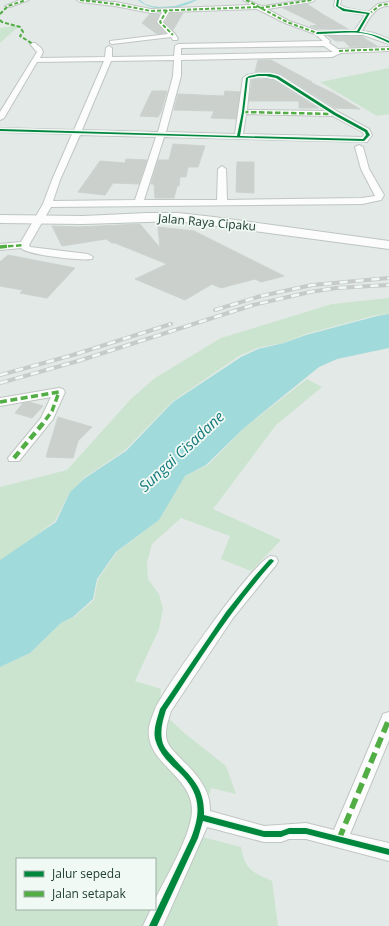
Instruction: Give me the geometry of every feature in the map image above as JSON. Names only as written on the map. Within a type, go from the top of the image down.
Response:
[{"type":"street","points":[[8,6],[26,0]]},
{"type":"street","points":[[80,0],[121,5],[145,11],[259,7],[312,0]]},
{"type":"street","points":[[246,0],[287,22],[317,33],[327,41],[325,44]]},
{"type":"street","points":[[338,0],[337,6],[344,10],[369,14]]},
{"type":"street","points":[[376,7],[378,0]]},
{"type":"street","points":[[358,31],[369,14],[376,7],[383,4],[389,4]]},
{"type":"street","points":[[167,10],[160,22],[173,35],[176,43]]},
{"type":"street","points":[[317,33],[358,31],[386,38],[389,42]]},
{"type":"street","points":[[24,246],[48,204],[108,58],[111,45],[173,35]]},
{"type":"street","points":[[0,118],[40,52],[40,48],[33,44]]},
{"type":"street","points":[[139,203],[161,135],[177,76],[178,46],[325,44],[339,51],[389,49]]},
{"type":"street","points":[[36,60],[336,54],[339,51]]},
{"type":"street","points":[[0,130],[76,133],[161,135],[238,137],[364,140],[368,135],[366,131],[335,114],[277,77],[269,76],[248,77],[238,137]]},
{"type":"street","points":[[243,112],[335,114]]},
{"type":"street","points":[[48,204],[368,201],[378,198],[380,194],[376,190],[365,169],[359,147]]},
{"type":"street","points":[[222,169],[222,202]]},
{"type":"street","points":[[376,190],[389,191]]},
{"type":"street","name":"Jalan Raya Cipaku","points":[[0,219],[40,220],[178,217],[389,245]]},
{"type":"street","points":[[0,247],[24,246],[27,249],[34,251],[88,257]]},
{"type":"street","points":[[0,402],[59,392],[56,405],[45,422],[14,458]]},
{"type":"street","points":[[153,926],[195,836],[201,817],[200,799],[196,788],[190,779],[163,751],[158,743],[157,732],[159,719],[164,709],[232,609],[258,575],[271,561]]},
{"type":"street","points":[[339,839],[389,719]]},
{"type":"street","points":[[201,817],[264,834],[281,834],[289,831],[306,831],[389,852]]},
{"type":"green space","points":[[20,25],[0,43],[0,28]]},
{"type":"green space","points":[[389,68],[389,114],[377,116],[320,82]]},
{"type":"green space","points":[[389,298],[389,314],[376,315],[306,334],[283,343],[257,348],[239,356],[173,401],[124,451],[85,477],[70,492],[55,521],[21,547],[0,560],[0,487],[67,470],[131,399],[155,378],[221,338],[332,304]]},
{"type":"green space","points":[[307,379],[322,387],[276,425],[213,509],[281,540],[251,571],[221,559],[230,536],[181,518],[152,544],[147,562],[148,579],[159,594],[163,609],[159,629],[135,681],[161,689],[159,709],[183,732],[226,766],[236,794],[211,788],[198,836],[241,847],[245,861],[250,869],[272,881],[278,926],[0,926],[0,667],[30,653],[61,623],[74,617],[94,600],[98,579],[117,552],[159,520],[185,476],[208,465],[244,428]]},
{"type":"water","name":"Sungai Cisadane","points":[[389,314],[389,348],[337,359],[319,367],[244,428],[206,465],[185,476],[159,520],[116,552],[97,579],[93,599],[73,617],[61,623],[30,653],[0,667],[0,560],[56,522],[70,492],[85,478],[126,451],[173,402],[241,357],[258,349],[284,343],[306,335]]},
{"type":"building","points":[[307,4],[348,29],[318,29],[310,26],[318,25],[283,8]]},
{"type":"building","points":[[170,13],[183,13],[173,30],[165,22]]},
{"type":"building","points":[[150,14],[159,14],[156,22],[165,33],[157,34],[142,23]]},
{"type":"building","points":[[328,36],[361,36],[377,46],[350,47],[344,41],[336,41]]},
{"type":"building","points":[[258,60],[271,60],[360,109],[335,108],[281,74],[255,72]]},
{"type":"building","points":[[252,80],[273,80],[318,108],[299,108],[299,101],[249,101]]},
{"type":"building","points":[[152,91],[167,91],[161,112],[158,117],[140,116]]},
{"type":"building","points":[[225,91],[240,92],[236,119],[211,118],[214,111],[174,110],[178,94],[224,96]]},
{"type":"building","points":[[173,144],[205,146],[198,167],[188,167],[186,177],[180,177],[179,186],[177,186],[174,198],[155,198],[154,184],[151,184],[158,160],[169,160]]},
{"type":"building","points":[[126,159],[147,160],[139,184],[113,183],[105,195],[78,192],[100,161],[125,163]]},
{"type":"building","points":[[237,162],[254,162],[254,193],[236,192]]},
{"type":"building","points":[[140,224],[160,248],[158,227],[194,231],[284,276],[261,282],[255,279],[221,288],[212,284],[185,300],[135,279],[167,264],[112,243],[106,239],[62,246],[52,226],[79,227]]},
{"type":"building","points":[[8,255],[75,268],[47,298],[20,293],[23,290],[0,286],[0,262]]},
{"type":"building","points":[[29,402],[43,406],[32,418],[15,413],[23,403]]},
{"type":"building","points":[[58,417],[92,427],[78,441],[73,458],[46,457]]},
{"type":"waterway","points":[[139,0],[151,7],[159,8],[167,8],[196,0]]},
{"type":"railway","points":[[215,310],[261,296],[312,285],[389,278]]},
{"type":"railway","points":[[0,383],[78,361],[253,305],[310,292],[336,288],[389,285]]},
{"type":"railway","points":[[0,375],[73,355],[171,324]]},
{"type":"marked path","points":[[0,14],[8,6],[26,0]]},
{"type":"marked path","points":[[80,0],[115,4],[151,11],[258,7]]},
{"type":"marked path","points":[[246,0],[287,22],[317,33],[321,33]]},
{"type":"marked path","points":[[260,8],[312,0]]},
{"type":"marked path","points":[[369,14],[380,5],[389,4]]},
{"type":"marked path","points":[[167,10],[160,22],[173,35]]},
{"type":"marked path","points":[[0,20],[2,22],[20,27],[23,32],[20,36],[33,44]]},
{"type":"marked path","points":[[339,51],[389,49]]},
{"type":"marked path","points":[[243,112],[333,114]]},
{"type":"marked path","points":[[0,247],[24,245]]},
{"type":"marked path","points":[[0,402],[59,392],[52,411],[14,458]]},
{"type":"marked path","points":[[339,839],[389,719]]},
{"type":"cycle path","points":[[338,0],[337,6],[344,10],[369,14],[358,31]]},
{"type":"cycle path","points":[[317,33],[363,33],[389,42]]},
{"type":"cycle path","points":[[0,130],[364,140],[368,135],[366,131],[335,114],[277,77],[262,75],[247,78],[243,112],[238,137]]},
{"type":"cycle path","points":[[153,926],[194,838],[201,815],[198,793],[191,781],[164,752],[159,741],[158,727],[163,709],[214,633],[241,596],[271,561]]},
{"type":"cycle path","points":[[201,817],[264,834],[281,834],[289,831],[306,831],[389,852]]}]
